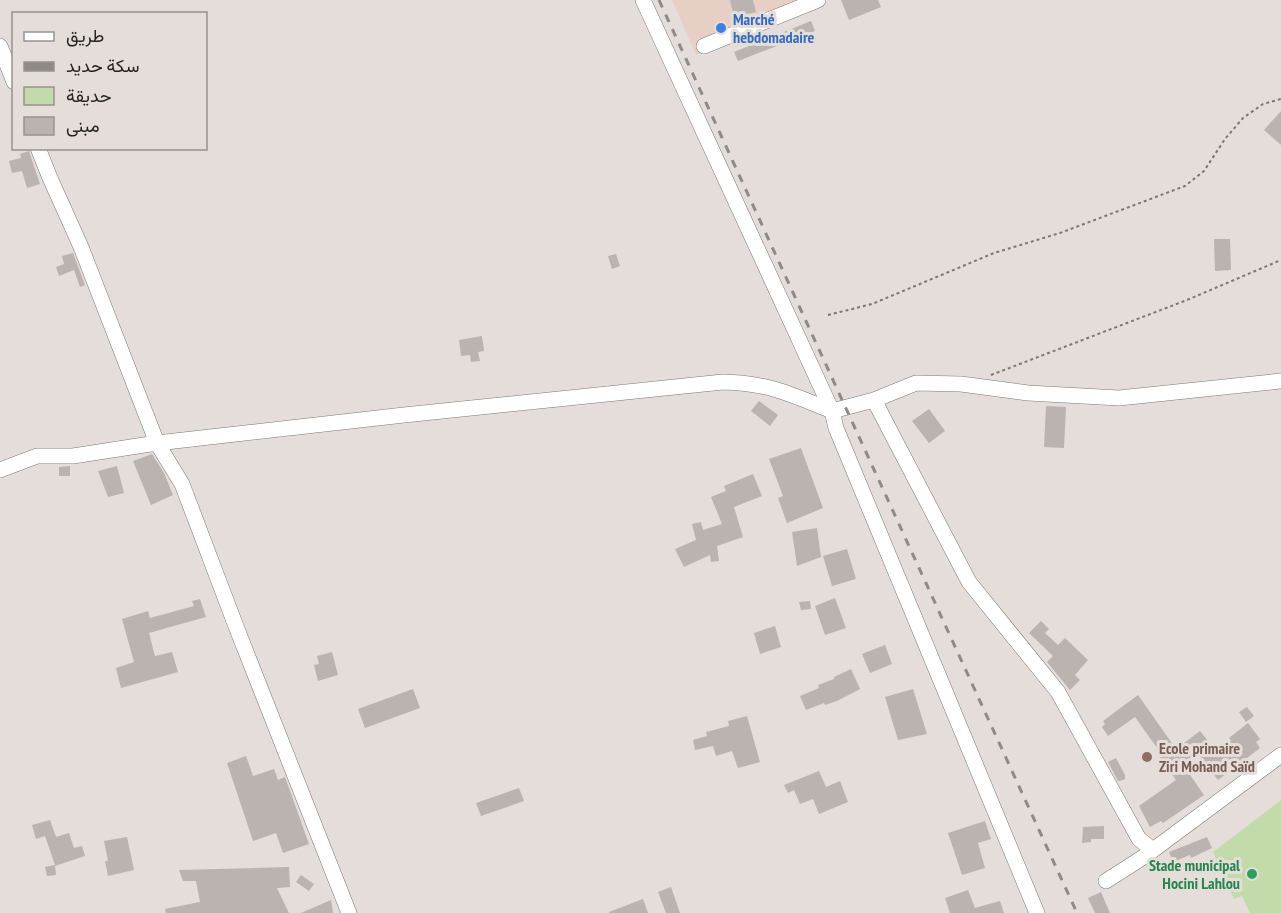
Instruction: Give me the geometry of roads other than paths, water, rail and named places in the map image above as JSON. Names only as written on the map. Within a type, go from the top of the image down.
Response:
[{"type":"street","points":[[643,0],[832,411],[836,428],[1037,913]]},
{"type":"street","points":[[704,46],[818,0]]},
{"type":"street","points":[[0,46],[12,77]]},
{"type":"street","points":[[39,150],[81,248],[157,443],[182,484],[349,913]]},
{"type":"street","points":[[0,470],[37,456],[73,456],[157,443],[723,382],[750,383],[782,390],[832,411],[874,400],[916,383],[1119,398],[1281,381]]},
{"type":"street","points":[[874,400],[969,582],[1058,692],[1139,839],[1154,850]]},
{"type":"street","points":[[1106,880],[1154,850],[1281,755]]},
{"type":"railway","points":[[659,0],[1077,913]]},
{"type":"place","name":"Marché hebdomadaire","points":[[721,28]]},
{"type":"place","name":"Ecole primaire Ziri Mohand Saïd","points":[[1147,757]]},
{"type":"place","name":"Stade municipal Hocini Lahlou","points":[[1252,874]]}]
